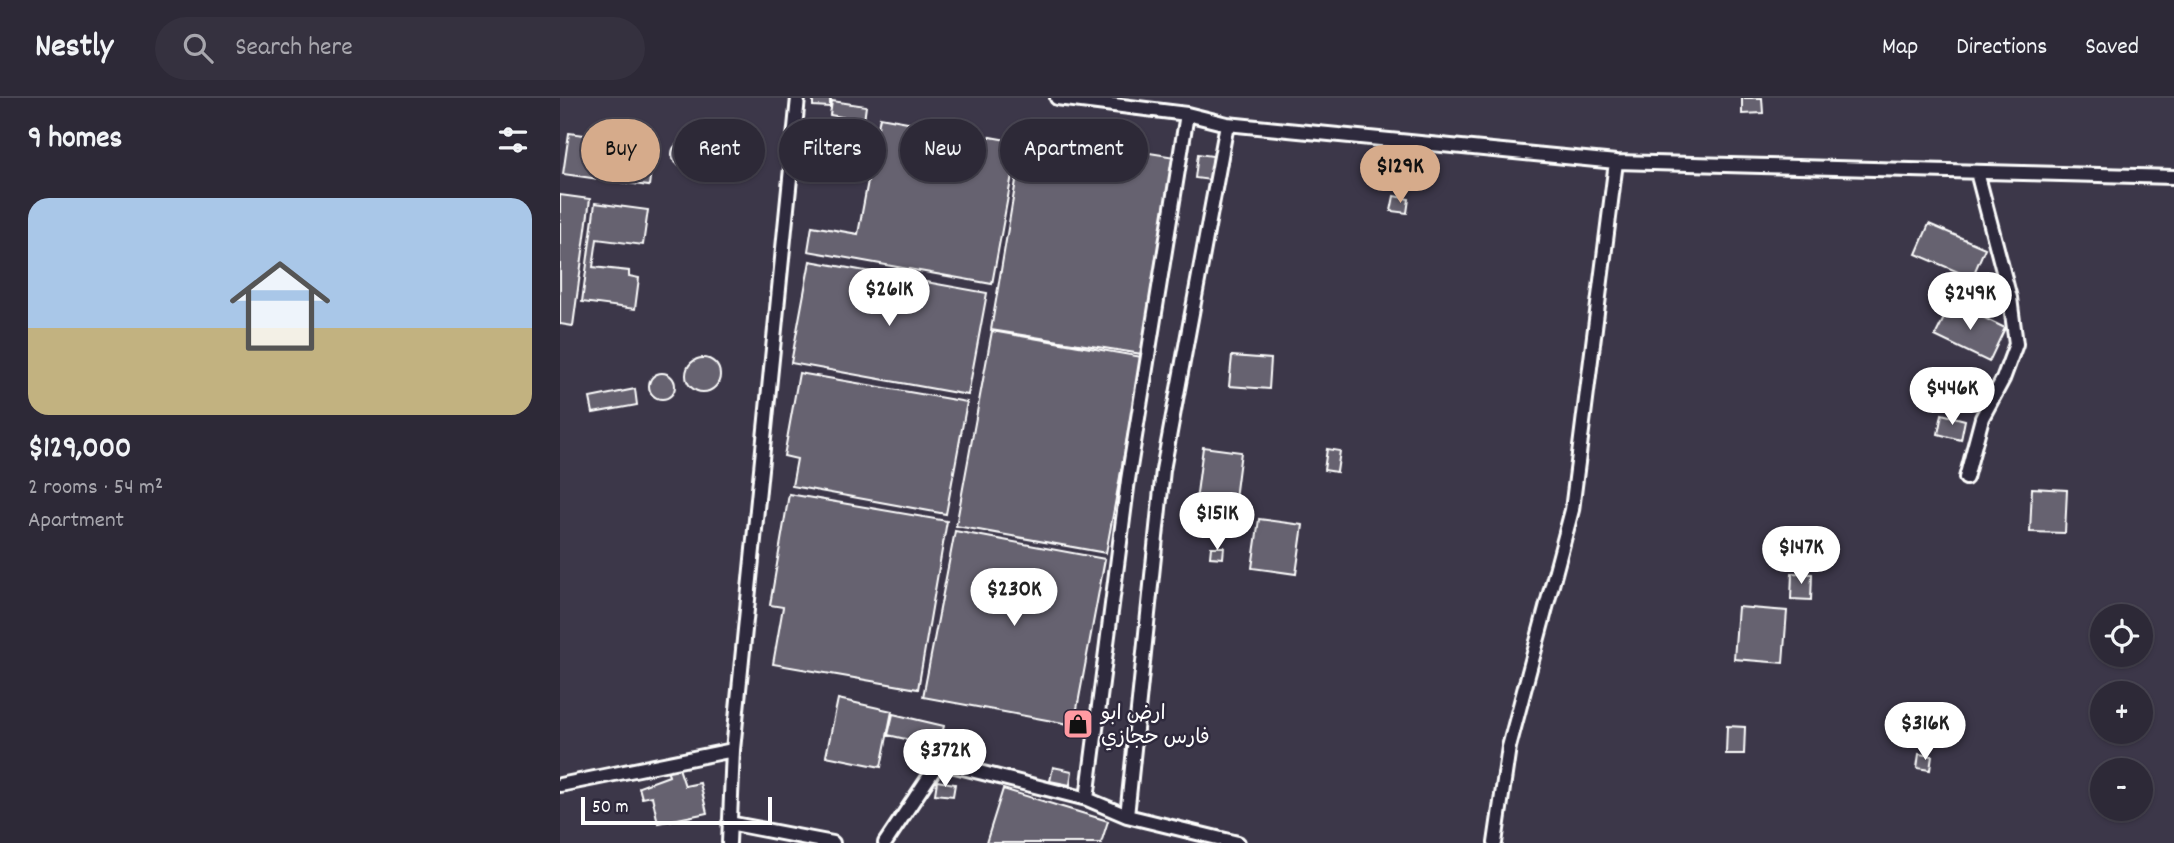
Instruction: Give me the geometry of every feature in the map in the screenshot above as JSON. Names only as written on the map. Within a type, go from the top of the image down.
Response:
[{"type":"lane","points":[[729,843],[733,750],[798,98]]},
{"type":"lane","points":[[1057,98],[1186,114],[1227,124],[1616,162],[2174,177]]},
{"type":"lane","points":[[1087,799],[1128,480],[1186,114]]},
{"type":"lane","points":[[1127,816],[1163,470],[1227,124]]},
{"type":"lane","points":[[1495,843],[1510,747],[1572,510],[1616,162]]},
{"type":"lane","points":[[1966,478],[1982,418],[2003,379],[2016,344],[2010,298],[1977,172]]},
{"type":"lane","points":[[560,785],[733,750]]},
{"type":"lane","points":[[885,843],[939,762],[1087,799],[1127,816],[1238,843]]},
{"type":"lane","points":[[729,823],[833,843]]},
{"type":"building","points":[[813,98],[830,98],[830,107],[813,106]]},
{"type":"building","points":[[1742,98],[1762,98],[1763,113],[1742,114]]},
{"type":"building","points":[[832,101],[866,106],[864,119],[830,115]]},
{"type":"building","points":[[880,117],[900,121],[900,182],[986,182],[986,136],[1000,139],[1000,182],[1011,182],[992,284],[808,251],[812,226],[858,234],[868,182],[886,182],[886,119]]},
{"type":"building","points":[[569,133],[581,135],[581,177],[563,174]]},
{"type":"building","points":[[1148,153],[1175,157],[1142,354],[991,330],[1016,182],[1148,182]]},
{"type":"building","points":[[1198,154],[1213,156],[1210,180],[1195,178]]},
{"type":"building","points":[[620,182],[649,182],[649,186]]},
{"type":"building","points":[[560,195],[590,199],[573,326],[560,324]]},
{"type":"building","points":[[1394,196],[1409,199],[1407,213],[1391,211]]},
{"type":"building","points":[[595,203],[648,210],[643,245],[597,239],[593,267],[629,271],[629,276],[639,278],[635,309],[582,302]]},
{"type":"building","points":[[1929,224],[1985,248],[1972,278],[1916,254]]},
{"type":"building","points":[[810,261],[987,293],[968,395],[791,363]]},
{"type":"building","points":[[1952,302],[2005,328],[1989,362],[1935,336]]},
{"type":"building","points":[[992,331],[1142,357],[1106,553],[956,526]]},
{"type":"building","points":[[1232,356],[1271,359],[1269,389],[1229,386]]},
{"type":"building","points":[[703,358],[715,363],[720,375],[715,387],[703,392],[691,387],[686,375],[691,363]]},
{"type":"building","points":[[662,373],[671,377],[675,386],[671,395],[662,399],[653,395],[649,386],[653,377]]},
{"type":"building","points":[[799,373],[967,402],[946,514],[792,486],[797,459],[784,456]]},
{"type":"building","points":[[635,389],[637,405],[593,413],[590,398]]},
{"type":"building","points":[[1942,414],[1965,420],[1961,440],[1938,434]]},
{"type":"building","points":[[1203,447],[1241,452],[1234,506],[1196,501]]},
{"type":"building","points":[[1327,449],[1340,451],[1337,472],[1324,470]]},
{"type":"building","points":[[2032,488],[2067,490],[2065,533],[2030,532]]},
{"type":"building","points":[[789,494],[947,521],[918,689],[773,664],[783,607],[770,605]]},
{"type":"building","points":[[1259,519],[1303,525],[1296,574],[1252,568]]},
{"type":"building","points":[[955,531],[1105,559],[1074,725],[923,697]]},
{"type":"building","points":[[1211,547],[1224,547],[1223,558],[1210,557]]},
{"type":"building","points":[[1792,573],[1812,574],[1811,600],[1791,599]]},
{"type":"building","points":[[1738,607],[1787,611],[1783,663],[1734,659]]},
{"type":"building","points":[[838,699],[892,711],[881,767],[826,756]]},
{"type":"building","points":[[893,714],[944,726],[939,745],[926,742],[923,755],[907,751],[910,740],[888,735]]},
{"type":"building","points":[[1727,726],[1745,727],[1744,754],[1726,754]]},
{"type":"building","points":[[1919,754],[1932,756],[1930,770],[1917,768]]},
{"type":"building","points":[[678,765],[685,786],[700,783],[707,813],[658,823],[652,796],[642,798],[639,787],[669,776],[667,768]]},
{"type":"building","points":[[1053,767],[1072,771],[1070,785],[1050,781]]},
{"type":"building","points":[[937,781],[955,784],[953,796],[935,794]]},
{"type":"building","points":[[1003,789],[1108,821],[1101,843],[986,843]]},
{"type":"place","name":"ارض ابو فارس حجازي","points":[[1078,724]]}]
